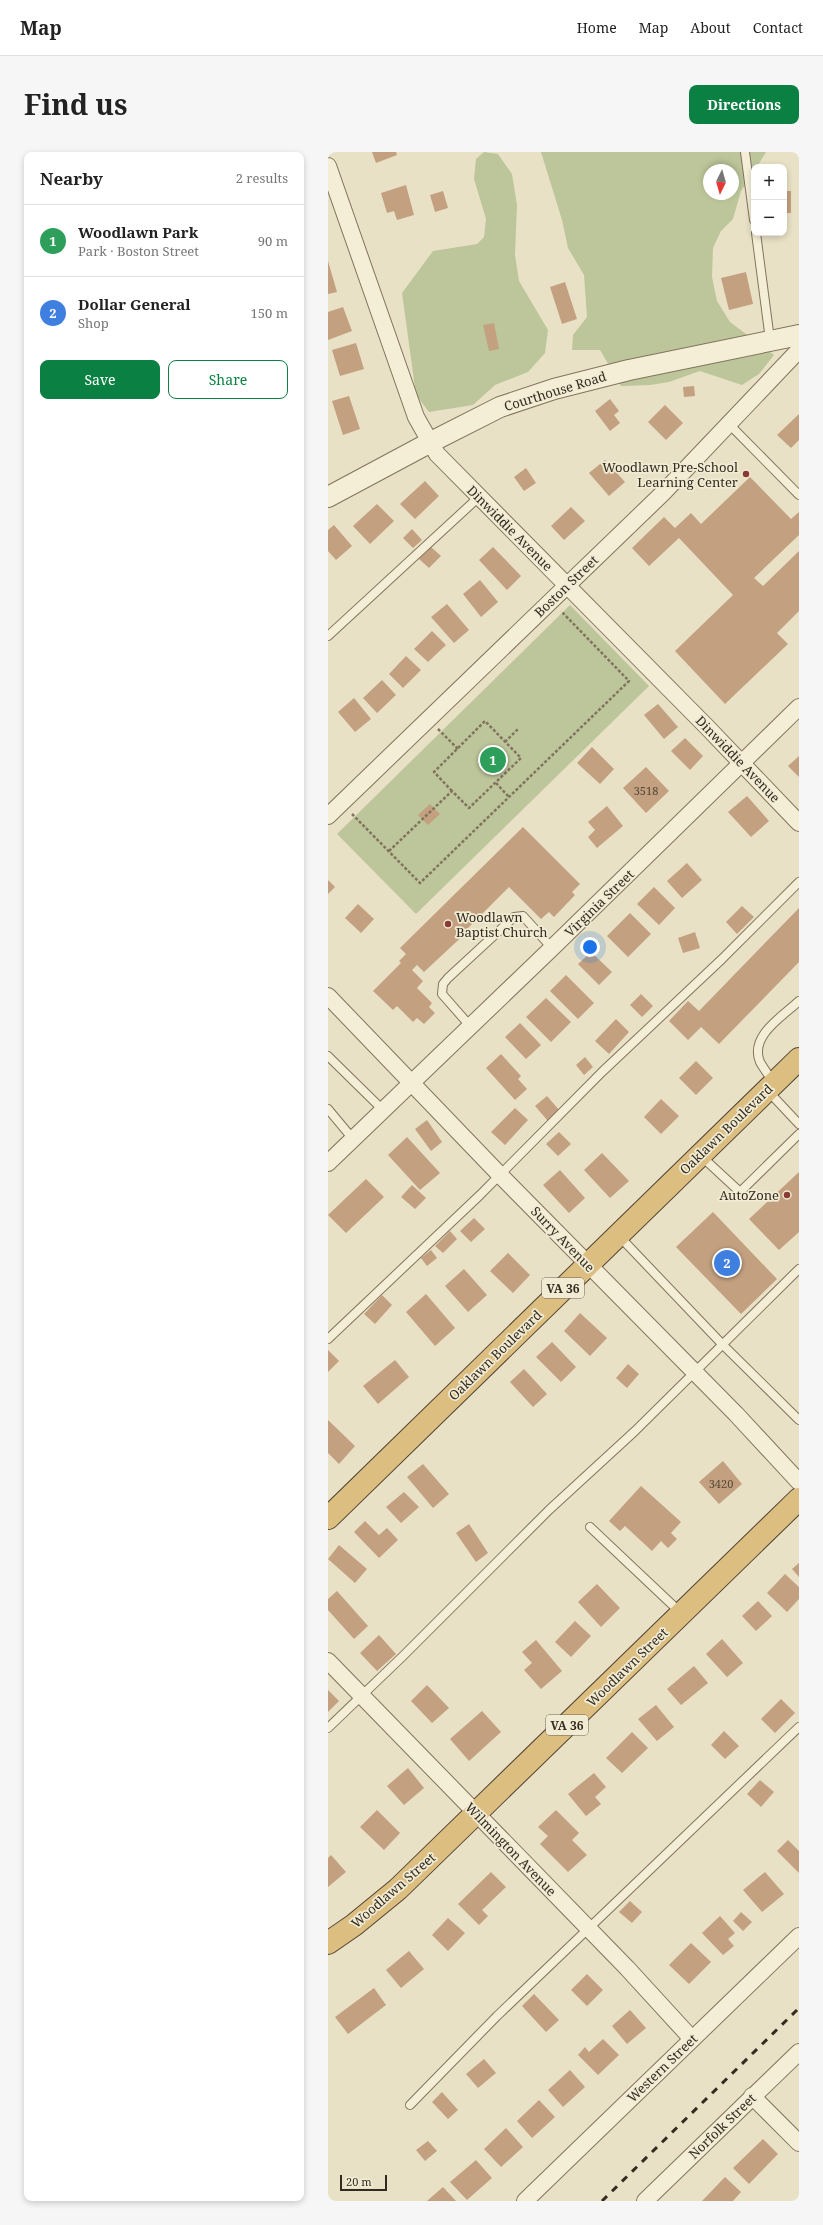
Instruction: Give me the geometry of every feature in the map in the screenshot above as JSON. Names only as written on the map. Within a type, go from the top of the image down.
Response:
[{"type":"highway","name":"Oaklawn Boulevard","points":[[328,1518],[799,1059]]},
{"type":"highway","name":"Woodlawn Street","points":[[328,1943],[354,1925],[398,1889],[799,1499]]},
{"type":"street","name":"Dinwiddie Avenue","points":[[328,166],[416,417],[437,454],[741,762],[799,823]]},
{"type":"street","name":"Courthouse Road","points":[[328,497],[429,442],[500,407],[554,389],[629,370],[799,335]]},
{"type":"street","name":"Boston Street","points":[[328,816],[663,493],[799,350]]},
{"type":"street","name":"Virginia Street","points":[[328,1163],[552,948],[799,707]]},
{"type":"street","name":"Surry Avenue","points":[[328,996],[799,1482]]},
{"type":"street","name":"Wilmington Avenue","points":[[328,1661],[590,1929],[692,2039]]},
{"type":"street","name":"Western Street","points":[[525,2201],[799,1936]]},
{"type":"street","name":"Norfolk Street","points":[[645,2201],[799,2052]]},
{"type":"street","points":[[752,2096],[799,2143]]},
{"type":"lane","points":[[745,152],[751,200]]},
{"type":"lane","points":[[756,236],[770,340]]},
{"type":"lane","points":[[729,424],[799,495]]},
{"type":"lane","points":[[328,636],[480,496]]},
{"type":"lane","points":[[328,1338],[500,1175],[602,1072],[722,959],[799,882]]},
{"type":"lane","points":[[471,1026],[442,994],[443,984],[448,978],[514,917],[519,915],[523,916],[552,948]]},
{"type":"lane","points":[[799,1001],[767,1030],[759,1042],[758,1052],[760,1062],[771,1087],[799,1124]]},
{"type":"lane","points":[[328,1056],[383,1110]]},
{"type":"lane","points":[[328,1109],[353,1139]]},
{"type":"lane","points":[[700,1155],[740,1192],[799,1134]]},
{"type":"lane","points":[[618,1235],[722,1344],[799,1420]]},
{"type":"lane","points":[[328,1728],[549,1510],[636,1431],[722,1344],[799,1270]]},
{"type":"lane","points":[[590,1527],[681,1614]]},
{"type":"lane","points":[[410,2104],[497,2016],[590,1929],[799,1727]]},
{"type":"path","points":[[342,802],[420,883],[509,797],[629,681],[550,601]]},
{"type":"path","points":[[428,718],[458,749]]},
{"type":"path","points":[[485,721],[505,742],[521,758],[469,808],[434,772],[485,721]]},
{"type":"path","points":[[505,742],[518,729]]},
{"type":"path","points":[[496,783],[509,797]]},
{"type":"path","points":[[389,851],[452,791]]},
{"type":"green space","points":[[484,152],[498,154],[512,174],[517,205],[515,255],[519,281],[548,330],[545,353],[528,372],[495,385],[473,405],[429,412],[416,395],[402,293],[433,251],[477,244],[484,237],[486,219],[474,179],[476,159]]},
{"type":"green space","points":[[541,152],[766,152],[759,164],[751,164],[751,176],[741,191],[739,198],[739,164],[703,164],[703,200],[738,200],[733,219],[721,231],[713,248],[712,277],[717,301],[730,322],[774,355],[759,374],[742,385],[700,371],[669,382],[650,385],[621,386],[600,350],[572,350],[573,335],[587,317],[584,275],[568,248],[562,220]]},
{"type":"green space","points":[[570,605],[649,686],[416,914],[337,834]]},
{"type":"building","points":[[372,152],[396,152],[397,155],[376,163]]},
{"type":"building","points":[[406,185],[414,215],[397,220],[394,211],[387,213],[381,193]]},
{"type":"building","points":[[443,191],[448,208],[435,212],[430,195]]},
{"type":"building","points":[[787,191],[791,191],[791,213],[787,213]]},
{"type":"building","points":[[328,261],[337,292],[328,294]]},
{"type":"building","points":[[746,272],[753,304],[729,310],[721,278]]},
{"type":"building","points":[[565,282],[577,319],[562,324],[550,287]]},
{"type":"building","points":[[343,307],[352,331],[328,340],[328,312]]},
{"type":"building","points":[[494,323],[499,349],[489,351],[483,325]]},
{"type":"building","points":[[356,343],[364,369],[340,376],[332,350]]},
{"type":"building","points":[[694,386],[695,396],[684,397],[683,387]]},
{"type":"building","points":[[349,396],[360,429],[343,435],[332,401]]},
{"type":"building","points":[[610,399],[619,411],[614,415],[620,423],[610,431],[595,411]]},
{"type":"building","points":[[665,405],[683,423],[666,440],[648,422]]},
{"type":"building","points":[[799,414],[799,440],[791,448],[777,435]]},
{"type":"building","points":[[605,460],[625,482],[609,496],[589,473]]},
{"type":"building","points":[[526,468],[536,483],[524,491],[514,477]]},
{"type":"building","points":[[750,477],[791,519],[799,512],[799,535],[754,578],[763,586],[799,551],[799,611],[777,633],[788,644],[725,704],[675,651],[733,595],[679,538],[649,566],[632,548],[664,517],[675,528],[691,513],[701,524]]},
{"type":"building","points":[[425,481],[439,496],[415,519],[400,504]]},
{"type":"building","points":[[377,504],[394,521],[370,544],[353,526]]},
{"type":"building","points":[[571,507],[585,521],[564,540],[551,526]]},
{"type":"building","points":[[334,525],[352,546],[336,560],[328,551],[328,530]]},
{"type":"building","points":[[412,529],[422,540],[413,548],[403,538]]},
{"type":"building","points":[[431,547],[441,556],[429,568],[419,559]]},
{"type":"building","points":[[493,547],[521,576],[507,590],[479,560]]},
{"type":"building","points":[[480,580],[498,602],[481,617],[463,594]]},
{"type":"building","points":[[447,604],[469,630],[454,643],[431,617]]},
{"type":"building","points":[[432,631],[446,645],[428,662],[414,649]]},
{"type":"building","points":[[406,656],[421,670],[403,688],[389,674]]},
{"type":"building","points":[[382,680],[396,695],[377,713],[363,698]]},
{"type":"building","points":[[354,698],[371,719],[355,732],[338,712]]},
{"type":"building","points":[[658,704],[678,727],[664,739],[644,715]]},
{"type":"building","points":[[685,738],[703,756],[690,770],[671,751]]},
{"type":"building","points":[[592,747],[614,769],[600,784],[577,763]]},
{"type":"building","points":[[799,756],[799,777],[788,766]]},
{"type":"building","points":[[646,767],[669,791],[646,813],[623,788]]},
{"type":"building","points":[[747,796],[769,821],[751,837],[728,812]]},
{"type":"building","points":[[430,804],[440,814],[428,825],[418,815]]},
{"type":"building","points":[[607,806],[623,826],[597,848],[588,837],[595,830],[588,822]]},
{"type":"building","name":"Woodlawn Baptist Church","points":[[523,827],[580,884],[572,892],[575,895],[554,917],[549,912],[541,919],[509,887],[467,929],[469,930],[424,972],[417,965],[412,970],[423,981],[417,988],[432,1003],[429,1007],[435,1013],[424,1024],[417,1018],[413,1022],[397,1006],[393,1010],[373,991],[401,963],[399,961],[406,954],[400,948]]},
{"type":"building","points":[[687,863],[702,880],[682,898],[667,881]]},
{"type":"building","points":[[328,880],[335,887],[328,894]]},
{"type":"building","points":[[654,887],[675,908],[659,925],[637,904]]},
{"type":"building","points":[[358,904],[374,919],[361,933],[345,918]]},
{"type":"building","points":[[742,906],[754,917],[737,934],[726,922]]},
{"type":"building","points":[[799,908],[799,962],[719,1044],[701,1027],[688,1040],[669,1021],[688,1001],[699,1011]]},
{"type":"building","points":[[630,913],[651,934],[628,957],[607,936]]},
{"type":"building","points":[[695,932],[700,948],[683,953],[678,938]]},
{"type":"building","points":[[591,952],[612,972],[599,985],[578,964]]},
{"type":"building","points":[[566,975],[594,1003],[578,1019],[550,991]]},
{"type":"building","points":[[641,994],[653,1006],[642,1017],[630,1005]]},
{"type":"building","points":[[546,998],[571,1022],[551,1042],[526,1017]]},
{"type":"building","points":[[616,1019],[629,1032],[609,1054],[595,1041]]},
{"type":"building","points":[[520,1023],[541,1045],[526,1059],[505,1037]]},
{"type":"building","points":[[501,1054],[521,1076],[518,1079],[527,1089],[515,1100],[486,1068]]},
{"type":"building","points":[[585,1057],[593,1067],[584,1075],[576,1065]]},
{"type":"building","points":[[696,1061],[713,1078],[696,1095],[679,1078]]},
{"type":"building","points":[[547,1096],[560,1111],[548,1121],[535,1106]]},
{"type":"building","points":[[661,1099],[679,1116],[661,1134],[644,1117]]},
{"type":"building","points":[[515,1108],[528,1120],[505,1145],[491,1132]]},
{"type":"building","points":[[427,1120],[442,1142],[431,1151],[415,1129]]},
{"type":"building","points":[[559,1132],[571,1144],[558,1156],[546,1144]]},
{"type":"building","points":[[407,1137],[440,1173],[420,1190],[388,1155]]},
{"type":"building","points":[[602,1153],[629,1181],[610,1198],[584,1170]]},
{"type":"building","points":[[560,1170],[585,1198],[569,1213],[543,1185]]},
{"type":"building","name":"AutoZone","points":[[799,1172],[799,1232],[779,1250],[749,1219]]},
{"type":"building","points":[[366,1179],[384,1197],[346,1233],[328,1215]]},
{"type":"building","points":[[412,1185],[426,1198],[415,1209],[401,1197]]},
{"type":"building","points":[[713,1212],[777,1279],[741,1314],[676,1247]]},
{"type":"building","points":[[474,1218],[485,1229],[471,1242],[460,1231]]},
{"type":"building","points":[[450,1231],[457,1239],[443,1253],[435,1246]]},
{"type":"building","points":[[431,1250],[437,1258],[427,1266],[421,1258]]},
{"type":"building","points":[[508,1253],[530,1275],[513,1293],[490,1271]]},
{"type":"building","points":[[464,1269],[487,1295],[468,1312],[445,1286]]},
{"type":"building","points":[[426,1294],[455,1328],[435,1346],[406,1312]]},
{"type":"building","points":[[382,1295],[392,1305],[375,1324],[364,1314]]},
{"type":"building","points":[[580,1313],[607,1338],[590,1356],[564,1331]]},
{"type":"building","points":[[552,1342],[576,1367],[561,1382],[536,1357]]},
{"type":"building","points":[[328,1350],[339,1361],[328,1372]]},
{"type":"building","points":[[395,1360],[409,1377],[378,1404],[363,1386]]},
{"type":"building","points":[[628,1364],[639,1374],[627,1388],[616,1378]]},
{"type":"building","points":[[524,1369],[547,1394],[533,1407],[510,1382]]},
{"type":"building","points":[[328,1420],[355,1446],[339,1464],[328,1453]]},
{"type":"building","points":[[723,1461],[742,1484],[719,1504],[699,1482]]},
{"type":"building","points":[[423,1464],[449,1494],[433,1508],[407,1477]]},
{"type":"building","points":[[641,1486],[681,1522],[671,1533],[677,1539],[668,1548],[661,1541],[652,1551],[625,1526],[620,1531],[609,1521]]},
{"type":"building","points":[[404,1492],[419,1507],[401,1523],[386,1507]]},
{"type":"building","points":[[365,1521],[379,1535],[387,1528],[398,1540],[379,1558],[354,1532]]},
{"type":"building","points":[[469,1524],[488,1553],[476,1562],[456,1533]]},
{"type":"building","points":[[339,1545],[367,1569],[355,1583],[328,1559]]},
{"type":"building","points":[[799,1563],[799,1577],[792,1569]]},
{"type":"building","points":[[785,1574],[799,1587],[799,1599],[787,1612],[767,1593]]},
{"type":"building","points":[[597,1584],[620,1608],[601,1627],[578,1602]]},
{"type":"building","points":[[337,1591],[368,1626],[354,1639],[328,1610],[328,1599]]},
{"type":"building","points":[[758,1601],[772,1616],[756,1631],[742,1616]]},
{"type":"building","points":[[575,1621],[591,1636],[571,1657],[555,1642]]},
{"type":"building","points":[[379,1635],[396,1654],[377,1671],[360,1653]]},
{"type":"building","points":[[722,1639],[743,1663],[727,1677],[706,1654]]},
{"type":"building","points":[[536,1640],[562,1671],[541,1689],[524,1670],[532,1663],[522,1652]]},
{"type":"building","points":[[694,1666],[708,1683],[681,1705],[667,1689]]},
{"type":"building","points":[[427,1685],[449,1708],[432,1723],[411,1701]]},
{"type":"building","points":[[328,1690],[339,1701],[328,1712]]},
{"type":"building","points":[[781,1699],[795,1713],[775,1733],[761,1719]]},
{"type":"building","points":[[656,1705],[674,1727],[657,1741],[638,1719]]},
{"type":"building","points":[[482,1711],[501,1732],[469,1761],[450,1739]]},
{"type":"building","points":[[724,1731],[739,1746],[725,1759],[711,1745]]},
{"type":"building","points":[[632,1732],[648,1748],[622,1773],[606,1758]]},
{"type":"building","points":[[408,1768],[424,1788],[404,1805],[387,1786]]},
{"type":"building","points":[[594,1773],[606,1787],[595,1797],[601,1804],[586,1816],[568,1794]]},
{"type":"building","points":[[760,1780],[774,1792],[761,1807],[747,1794]]},
{"type":"building","points":[[377,1810],[400,1833],[384,1850],[360,1827]]},
{"type":"building","points":[[556,1810],[579,1833],[572,1840],[587,1855],[568,1872],[540,1844],[548,1836],[538,1827]]},
{"type":"building","points":[[788,1840],[799,1851],[799,1873],[777,1851]]},
{"type":"building","points":[[331,1855],[346,1872],[328,1887],[328,1858]]},
{"type":"building","points":[[491,1872],[506,1887],[482,1910],[488,1916],[479,1925],[458,1904]]},
{"type":"building","points":[[765,1872],[784,1894],[762,1912],[743,1890]]},
{"type":"building","points":[[630,1901],[642,1912],[632,1923],[619,1912]]},
{"type":"building","points":[[741,1912],[752,1922],[743,1931],[733,1921]]},
{"type":"building","points":[[720,1916],[735,1933],[728,1939],[734,1946],[723,1955],[702,1933]]},
{"type":"building","points":[[448,1918],[465,1933],[448,1951],[432,1935]]},
{"type":"building","points":[[691,1943],[711,1962],[689,1984],[669,1965]]},
{"type":"building","points":[[409,1951],[424,1969],[401,1988],[386,1970]]},
{"type":"building","points":[[587,1974],[603,1990],[587,2006],[571,1990]]},
{"type":"building","points":[[374,1988],[386,2005],[348,2034],[335,2017]]},
{"type":"building","points":[[534,1994],[559,2020],[546,2032],[522,2006]]},
{"type":"building","points":[[630,2010],[646,2028],[627,2044],[612,2026]]},
{"type":"building","points":[[603,2039],[619,2055],[598,2075],[578,2055],[585,2047],[589,2052]]},
{"type":"building","points":[[484,2059],[496,2073],[478,2088],[466,2074]]},
{"type":"building","points":[[570,2070],[585,2087],[563,2107],[548,2090]]},
{"type":"building","points":[[442,2092],[458,2110],[448,2119],[432,2102]]},
{"type":"building","points":[[539,2100],[555,2117],[532,2138],[517,2121]]},
{"type":"building","points":[[506,2128],[523,2147],[501,2167],[484,2149]]},
{"type":"building","points":[[763,2139],[778,2154],[749,2184],[733,2168]]},
{"type":"building","points":[[428,2141],[437,2151],[425,2161],[416,2150]]},
{"type":"building","points":[[476,2160],[492,2178],[467,2200],[450,2182]]},
{"type":"building","points":[[725,2177],[741,2192],[733,2201],[702,2201]]},
{"type":"building","points":[[443,2187],[456,2201],[427,2201]]},
{"type":"railway","points":[[602,2201],[799,2008]]},
{"type":"place","name":"Woodlawn Pre-School Learning Center","points":[[746,474]]},
{"type":"place","name":"Woodlawn Park","points":[[493,760]]},
{"type":"place","name":"Woodlawn Baptist Church","points":[[448,924]]},
{"type":"place","name":"AutoZone","points":[[787,1195]]},
{"type":"place","name":"Dollar General","points":[[727,1263]]}]
